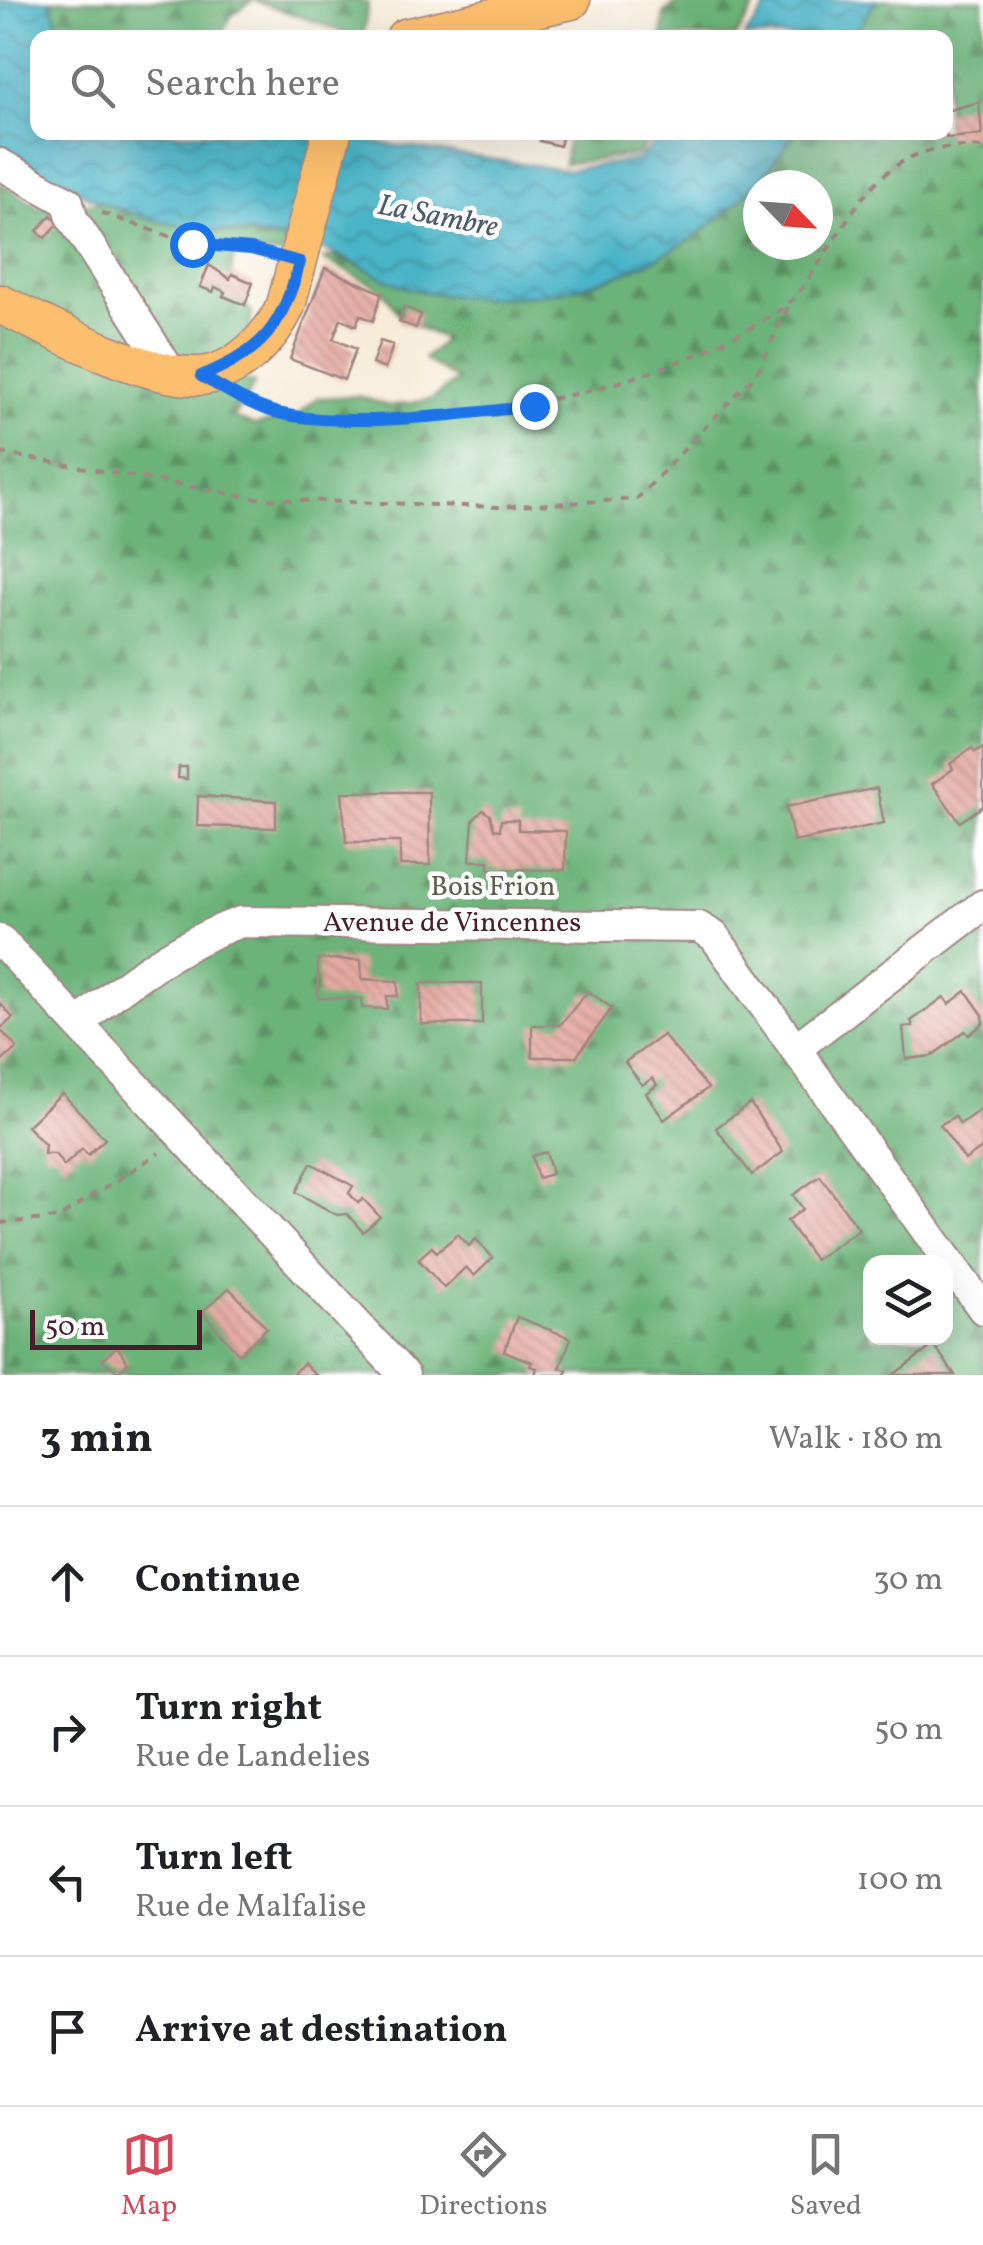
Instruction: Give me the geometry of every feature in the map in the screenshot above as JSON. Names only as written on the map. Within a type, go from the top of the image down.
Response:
[{"type":"main road","points":[[440,30],[571,0]]},
{"type":"main road","points":[[0,304],[120,357],[186,374],[248,355],[277,326],[303,250],[330,140]]},
{"type":"street","points":[[0,164],[68,202],[72,218],[186,374]]},
{"type":"street","points":[[794,1049],[983,905]]},
{"type":"street","name":"Avenue de Vincennes","points":[[80,1024],[106,999],[214,933],[241,922],[681,923],[714,936],[983,1309]]},
{"type":"street","points":[[0,940],[404,1375]]},
{"type":"path","points":[[0,454],[260,499],[498,508],[637,499],[757,373],[791,300],[888,166],[919,154],[983,148]]},
{"type":"path","points":[[68,202],[192,244],[303,250]]},
{"type":"path","points":[[186,374],[254,405],[319,418],[455,416],[534,406],[674,364],[780,310],[791,300]]},
{"type":"path","points":[[0,1223],[58,1218],[184,1137]]},
{"type":"green space","points":[[50,0],[253,0],[231,16],[224,30],[60,30]]},
{"type":"green space","points":[[253,0],[368,3],[364,30],[339,30]]},
{"type":"green space","points":[[682,0],[759,0],[740,30],[663,30],[664,12]]},
{"type":"green space","name":"Bois Frion","points":[[877,0],[983,0],[983,1375],[0,1375],[0,183],[39,207],[104,203],[176,225],[286,241],[282,255],[235,250],[229,286],[252,313],[242,380],[255,383],[233,418],[254,425],[296,417],[317,398],[359,396],[388,406],[432,399],[457,380],[424,359],[445,339],[402,320],[383,290],[323,259],[334,256],[420,291],[787,145],[790,140],[953,140],[953,30],[857,30]]},
{"type":"green space","points":[[568,140],[650,140],[636,155],[564,164]]},
{"type":"water","name":"La Sambre","points":[[0,0],[50,0],[60,30],[30,30],[30,140],[358,140],[566,170],[635,160],[659,140],[789,140],[767,170],[743,170],[743,196],[680,246],[632,270],[581,287],[528,296],[474,297],[406,288],[316,247],[157,221],[110,206],[0,149]]},
{"type":"water","points":[[772,0],[877,0],[857,30],[749,30]]},
{"type":"building","points":[[979,102],[982,135],[953,137],[953,109]]},
{"type":"building","points":[[540,140],[562,140],[560,146]]},
{"type":"building","points":[[51,215],[59,223],[45,238],[37,231]]},
{"type":"building","points":[[209,265],[230,279],[232,274],[253,283],[245,305],[223,296],[225,292],[215,287],[213,292],[200,287]]},
{"type":"building","points":[[325,268],[382,293],[373,321],[360,315],[356,326],[341,319],[333,339],[356,349],[344,380],[290,359]]},
{"type":"building","points":[[404,307],[421,314],[416,328],[399,322]]},
{"type":"building","points":[[380,341],[393,345],[385,369],[372,364]]},
{"type":"building","points":[[983,747],[983,806],[960,822],[932,784],[972,748],[975,752]]},
{"type":"building","points":[[179,767],[187,767],[187,779],[178,778]]},
{"type":"building","points":[[877,788],[884,823],[794,842],[786,807]]},
{"type":"building","points":[[342,792],[429,792],[430,865],[400,865],[400,842],[346,842]]},
{"type":"building","points":[[198,796],[276,801],[276,828],[197,826]]},
{"type":"building","points":[[483,810],[490,815],[494,829],[500,830],[501,820],[518,820],[518,830],[566,831],[565,870],[489,869],[489,861],[470,861],[473,820]]},
{"type":"building","points":[[318,959],[361,960],[362,979],[398,981],[398,996],[387,996],[387,1009],[362,1008],[362,999],[318,998]]},
{"type":"building","points":[[421,983],[482,983],[482,1024],[421,1024]]},
{"type":"building","points":[[588,991],[612,1008],[576,1057],[532,1057],[532,1025],[560,1025]]},
{"type":"building","points":[[966,991],[983,1015],[983,1024],[969,1035],[965,1031],[932,1056],[906,1059],[903,1027],[913,1026],[911,1021],[944,997],[949,1004]]},
{"type":"building","points":[[0,1003],[13,1018],[0,1029]]},
{"type":"building","points":[[0,1029],[17,1048],[0,1063]]},
{"type":"building","points":[[663,1035],[708,1088],[664,1120],[646,1093],[657,1085],[653,1078],[642,1085],[625,1062]]},
{"type":"building","points":[[62,1093],[105,1139],[88,1155],[82,1149],[64,1166],[55,1154],[44,1154],[45,1145],[27,1126]]},
{"type":"building","points":[[750,1103],[783,1152],[752,1175],[716,1128]]},
{"type":"building","points":[[981,1109],[983,1147],[965,1160],[940,1125],[955,1116],[960,1124]]},
{"type":"building","points":[[546,1152],[552,1174],[538,1178],[532,1156]]},
{"type":"building","points":[[311,1163],[353,1186],[349,1193],[358,1203],[363,1199],[380,1217],[363,1232],[347,1214],[337,1215],[296,1192]]},
{"type":"building","points":[[820,1176],[859,1229],[815,1260],[787,1221],[803,1209],[793,1195]]},
{"type":"building","points":[[458,1234],[469,1246],[476,1239],[493,1258],[474,1276],[466,1267],[444,1288],[418,1259],[432,1247],[437,1252]]},
{"type":"building","points":[[229,1288],[267,1328],[239,1354],[202,1312]]},
{"type":"building","points":[[517,1317],[571,1338],[560,1368],[567,1370],[565,1375],[535,1375],[537,1368],[530,1366],[532,1362],[504,1351]]},
{"type":"building","points":[[934,1345],[955,1375],[893,1375]]},
{"type":"building","points":[[117,1346],[128,1363],[118,1372],[102,1360]]},
{"type":"building","points":[[304,1363],[316,1375],[291,1375]]},
{"type":"route","points":[[192,244],[251,249],[300,262],[277,326],[248,355],[201,376],[254,405],[319,418],[455,416],[534,406]]}]
